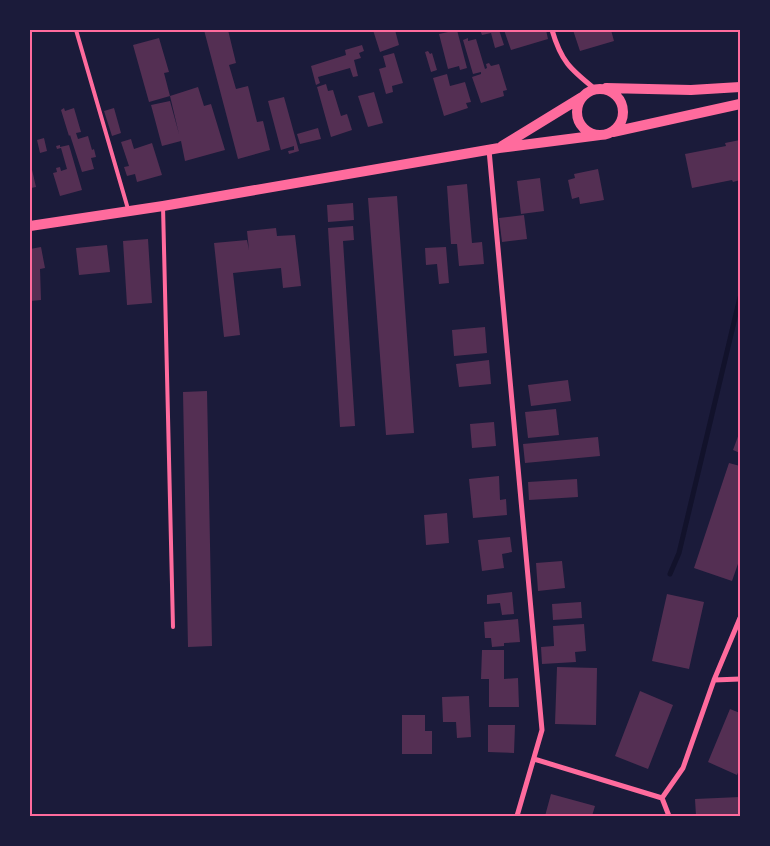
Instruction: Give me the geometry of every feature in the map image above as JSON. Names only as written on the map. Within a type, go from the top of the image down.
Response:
[{"type":"main road","points":[[500,148],[582,97],[588,91],[599,88],[690,90],[740,87]]},
{"type":"main road","points":[[582,97],[576,112],[581,126],[593,134],[604,134],[614,130],[622,118],[621,102],[610,91],[599,88]]},
{"type":"main road","points":[[30,226],[128,212],[500,148],[604,134],[740,104]]},
{"type":"street","points":[[552,30],[556,45],[574,72],[599,88]]},
{"type":"street","points":[[489,150],[542,730],[517,816]]},
{"type":"street","points":[[662,798],[683,768],[714,680],[740,618]]},
{"type":"street","points":[[714,680],[740,679]]},
{"type":"street","points":[[534,758],[662,798]]},
{"type":"street","points":[[662,798],[669,816]]},
{"type":"lane","points":[[76,30],[128,212]]},
{"type":"lane","points":[[163,206],[173,627]]},
{"type":"building","points":[[204,30],[228,30],[236,63],[229,65],[236,89],[248,86],[257,122],[263,121],[270,150],[238,159]]},
{"type":"building","points":[[373,30],[395,30],[399,45],[380,52]]},
{"type":"building","points":[[457,30],[467,68],[460,70],[459,66],[448,69],[439,34]]},
{"type":"building","points":[[480,30],[499,30],[504,45],[495,48],[491,33],[482,35]]},
{"type":"building","points":[[504,30],[546,30],[548,39],[511,50]]},
{"type":"building","points":[[573,30],[611,30],[614,41],[580,51]]},
{"type":"building","points":[[159,38],[169,72],[164,73],[170,96],[149,102],[133,45]]},
{"type":"building","points":[[468,38],[468,41],[476,39],[485,69],[487,68],[486,64],[489,63],[491,66],[499,64],[507,90],[503,91],[504,96],[481,103],[472,77],[481,74],[481,72],[473,74],[463,40]]},
{"type":"building","points":[[362,45],[364,51],[359,53],[361,58],[354,60],[358,76],[353,77],[350,68],[318,77],[320,83],[316,85],[311,66],[346,55],[345,50]]},
{"type":"building","points":[[428,51],[430,54],[432,53],[437,70],[431,72],[425,52]]},
{"type":"building","points":[[394,53],[403,83],[392,86],[393,92],[386,94],[379,69],[386,67],[383,56]]},
{"type":"building","points":[[447,74],[450,86],[465,82],[471,102],[466,103],[468,108],[444,116],[433,78]]},
{"type":"building","points":[[326,84],[328,91],[333,90],[341,116],[347,114],[352,130],[331,137],[317,87]]},
{"type":"building","points":[[198,87],[204,106],[211,104],[225,150],[185,161],[181,141],[162,146],[151,105],[170,101],[179,134],[170,96]]},
{"type":"building","points":[[374,92],[383,123],[368,127],[358,96]]},
{"type":"building","points":[[284,97],[299,151],[289,154],[288,151],[294,150],[294,146],[281,150],[268,101]]},
{"type":"building","points":[[64,108],[65,111],[74,108],[81,132],[76,133],[78,139],[88,136],[96,157],[91,158],[94,169],[82,172],[61,110]]},
{"type":"building","points":[[114,108],[121,133],[112,136],[104,111]]},
{"type":"building","points":[[318,128],[321,139],[300,144],[297,134]]},
{"type":"building","points":[[44,138],[47,151],[40,153],[37,140]]},
{"type":"building","points":[[131,139],[134,149],[152,143],[162,175],[137,182],[135,174],[127,176],[124,167],[129,166],[121,142]]},
{"type":"building","points":[[740,140],[740,180],[692,188],[685,154],[726,146],[725,143]]},
{"type":"building","points":[[60,145],[60,147],[69,145],[82,190],[60,196],[53,173],[57,172],[56,168],[60,167],[61,171],[67,169],[61,148],[57,149],[56,146]]},
{"type":"building","points":[[30,161],[36,187],[31,188],[32,196],[30,196]]},
{"type":"building","points":[[598,169],[604,200],[580,204],[579,197],[572,199],[568,180],[575,178],[574,174]]},
{"type":"building","points":[[540,178],[544,211],[521,214],[517,181]]},
{"type":"building","points":[[467,184],[472,243],[482,242],[484,264],[459,266],[457,244],[451,244],[447,186]]},
{"type":"building","points":[[397,196],[414,433],[386,435],[368,198]]},
{"type":"building","points":[[353,203],[354,220],[328,222],[327,205]]},
{"type":"building","points":[[524,215],[527,239],[502,242],[499,218]]},
{"type":"building","points":[[353,226],[354,240],[343,241],[355,426],[340,427],[328,228]]},
{"type":"building","points":[[276,228],[277,236],[295,235],[301,286],[283,288],[281,268],[233,273],[240,335],[224,337],[214,243],[247,240],[249,250],[247,231]]},
{"type":"building","points":[[148,239],[152,303],[127,305],[123,241]]},
{"type":"building","points":[[107,245],[110,272],[79,275],[76,248]]},
{"type":"building","points":[[41,247],[45,268],[40,269],[41,300],[30,301],[30,249]]},
{"type":"building","points":[[446,247],[449,283],[439,284],[437,264],[426,265],[425,248]]},
{"type":"building","points":[[485,327],[487,353],[454,356],[452,330]]},
{"type":"building","points":[[489,360],[491,384],[459,387],[456,364]]},
{"type":"building","points":[[568,380],[571,401],[531,406],[528,385]]},
{"type":"building","points":[[207,391],[212,646],[188,647],[183,392]]},
{"type":"building","points":[[556,409],[559,435],[528,438],[525,412]]},
{"type":"building","points":[[494,422],[496,446],[472,448],[470,424]]},
{"type":"building","points":[[740,431],[740,453],[733,450]]},
{"type":"building","points":[[598,437],[600,456],[525,463],[523,444]]},
{"type":"building","points":[[729,463],[740,466],[740,558],[732,581],[694,568]]},
{"type":"building","points":[[499,476],[500,500],[506,499],[507,515],[473,518],[469,479]]},
{"type":"building","points":[[577,479],[578,497],[529,500],[528,482]]},
{"type":"building","points":[[447,513],[449,543],[426,545],[424,515]]},
{"type":"building","points":[[510,537],[512,552],[502,554],[504,568],[482,571],[478,540]]},
{"type":"building","points":[[562,561],[565,588],[538,591],[536,563]]},
{"type":"building","points":[[512,592],[514,614],[502,615],[500,603],[487,604],[487,595]]},
{"type":"building","points":[[667,594],[704,602],[689,669],[652,661]]},
{"type":"building","points":[[581,602],[582,618],[553,620],[552,604]]},
{"type":"building","points":[[518,619],[520,642],[504,643],[504,646],[492,647],[491,638],[485,638],[484,622]]},
{"type":"building","points":[[584,624],[586,651],[575,652],[576,662],[542,664],[541,647],[554,646],[553,626]]},
{"type":"building","points":[[482,650],[504,650],[504,679],[518,678],[519,707],[489,707],[489,679],[481,679]]},
{"type":"building","points":[[557,667],[597,668],[596,725],[555,724]]},
{"type":"building","points":[[640,691],[673,705],[648,769],[615,756]]},
{"type":"building","points":[[469,696],[471,737],[457,738],[456,722],[443,722],[442,697]]},
{"type":"building","points":[[730,709],[740,713],[740,768],[737,775],[708,762]]},
{"type":"building","points":[[402,715],[425,715],[425,731],[432,731],[432,754],[402,754]]},
{"type":"building","points":[[488,725],[515,725],[514,753],[488,752]]},
{"type":"building","points":[[551,794],[595,806],[592,816],[545,816]]},
{"type":"building","points":[[740,797],[740,816],[696,816],[695,799]]},
{"type":"waterway","points":[[670,574],[679,553],[740,297]]}]
